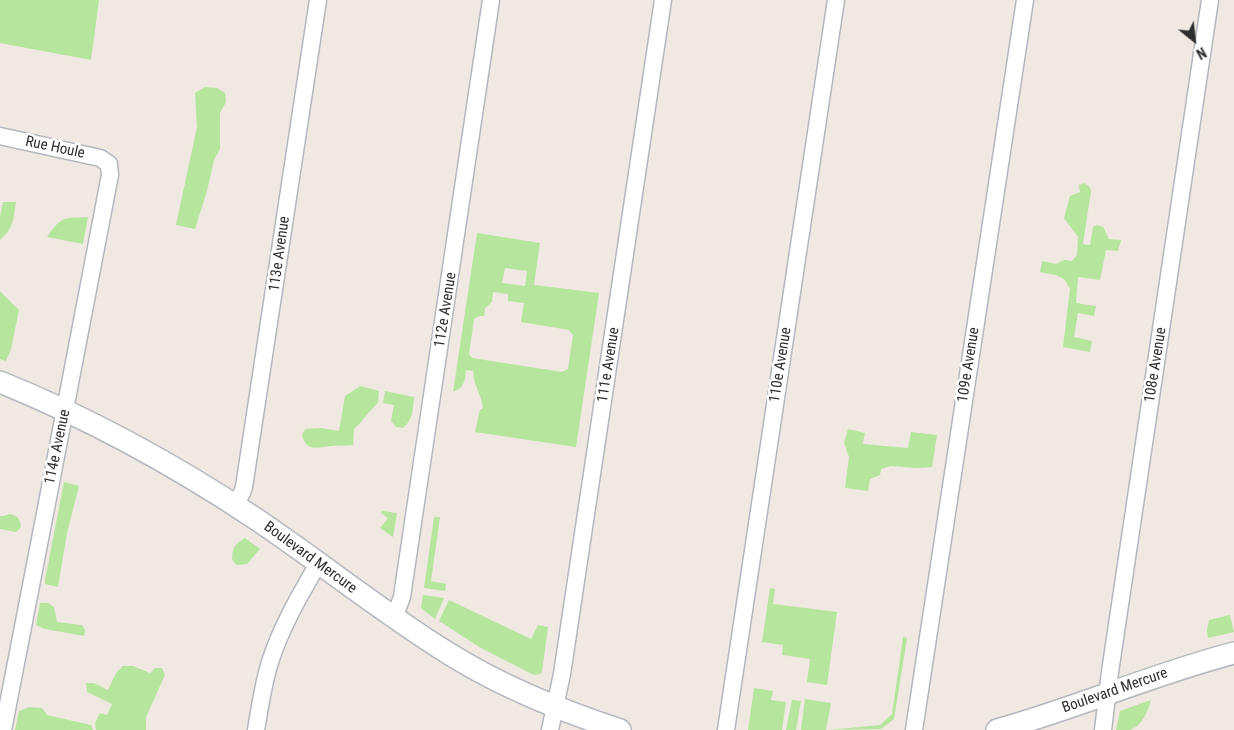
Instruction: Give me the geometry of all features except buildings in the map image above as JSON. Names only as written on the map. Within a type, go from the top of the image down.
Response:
[{"type":"street","name":"113e Avenue","points":[[234,505],[242,493],[245,480],[318,0]]},
{"type":"street","name":"112e Avenue","points":[[394,618],[402,597],[491,0]]},
{"type":"street","name":"111e Avenue","points":[[550,730],[556,708],[663,0]]},
{"type":"street","name":"110e Avenue","points":[[726,730],[836,0]]},
{"type":"street","name":"109e Avenue","points":[[914,730],[1025,0]]},
{"type":"street","name":"108e Avenue","points":[[1103,730],[1210,0]]},
{"type":"street","name":"Rue Houle","points":[[0,136],[100,158],[108,164]]},
{"type":"street","name":"114e Avenue","points":[[2,730],[110,175],[108,164]]},
{"type":"street","name":"Boulevard Mercure","points":[[0,382],[65,410],[143,450],[234,505],[394,618],[478,671],[556,708],[620,730]]},
{"type":"street","points":[[256,730],[264,683],[277,644],[288,617],[318,564]]},
{"type":"street","name":"Boulevard Mercure","points":[[997,730],[1046,715],[1186,666],[1234,653]]},
{"type":"green space","points":[[0,0],[99,0],[91,60],[0,43]]},
{"type":"green space","points":[[205,87],[217,88],[225,93],[226,102],[220,113],[220,149],[214,160],[195,229],[176,225],[197,127],[195,93]]},
{"type":"green space","points":[[1084,183],[1089,186],[1091,191],[1083,244],[1090,245],[1093,227],[1097,225],[1103,227],[1109,239],[1121,240],[1118,251],[1106,250],[1100,280],[1078,277],[1076,303],[1096,306],[1094,316],[1078,313],[1074,337],[1092,341],[1090,352],[1063,347],[1070,289],[1065,280],[1056,275],[1040,272],[1042,261],[1056,264],[1064,260],[1072,261],[1077,255],[1078,237],[1064,218],[1070,196],[1080,192],[1079,185]]},
{"type":"green space","points":[[3,202],[16,202],[8,232],[0,240],[0,216]]},
{"type":"green space","points":[[88,217],[83,244],[47,237],[56,225],[68,218]]},
{"type":"green space","points":[[477,233],[540,243],[534,285],[599,293],[576,447],[475,432],[480,410],[483,408],[473,371],[466,370],[463,384],[453,392]],"holes":[[[505,268],[527,271],[525,286],[502,283]],[[493,292],[508,294],[508,301],[524,303],[521,322],[569,330],[573,335],[568,369],[562,372],[472,358],[469,354],[474,319],[484,316],[485,308],[492,302]]]},
{"type":"green space","points":[[0,291],[19,310],[11,349],[6,361],[0,359]]},
{"type":"green space","points":[[360,386],[379,391],[378,403],[354,429],[353,445],[310,447],[304,441],[302,435],[305,429],[321,428],[339,431],[345,396]]},
{"type":"green space","points":[[385,391],[414,397],[411,418],[403,428],[396,427],[391,421],[394,405],[383,403]]},
{"type":"green space","points":[[848,429],[865,433],[863,444],[908,448],[911,432],[937,435],[932,467],[891,466],[881,469],[880,475],[870,479],[868,491],[845,488],[849,457],[844,443]]},
{"type":"green space","points":[[64,482],[79,486],[67,533],[58,587],[45,584],[45,580]]},
{"type":"green space","points":[[382,511],[397,513],[393,537],[380,528],[388,518],[381,513]]},
{"type":"green space","points":[[9,514],[18,517],[20,521],[21,527],[16,532],[0,529],[0,516]]},
{"type":"green space","points":[[434,517],[440,517],[431,581],[446,584],[445,591],[424,588]]},
{"type":"green space","points":[[245,538],[260,549],[247,564],[237,565],[232,560],[233,549],[236,544]]},
{"type":"green space","points":[[770,588],[775,589],[773,604],[837,612],[827,685],[807,682],[810,659],[782,655],[783,645],[762,642]]},
{"type":"green space","points":[[423,595],[444,598],[435,619],[421,608]]},
{"type":"green space","points":[[449,600],[531,639],[538,625],[548,627],[542,672],[534,675],[481,648],[439,621]]},
{"type":"green space","points":[[40,603],[48,603],[54,607],[57,622],[82,625],[85,630],[84,636],[45,629],[36,625]]},
{"type":"green space","points":[[1230,615],[1234,632],[1208,638],[1209,620]]},
{"type":"green space","points":[[903,637],[907,638],[894,719],[881,729],[829,730],[880,725],[892,714]]},
{"type":"green space","points":[[123,666],[133,666],[150,673],[155,668],[162,668],[165,675],[146,717],[146,730],[96,730],[95,723],[100,713],[107,715],[112,704],[87,692],[86,683],[94,683],[108,690],[116,673]]},
{"type":"green space","points":[[754,688],[773,691],[771,700],[786,702],[782,730],[748,730]]},
{"type":"green space","points":[[805,699],[831,703],[826,730],[801,730]]},
{"type":"green space","points":[[792,700],[801,701],[796,730],[786,730]]},
{"type":"green space","points":[[1151,700],[1146,713],[1137,726],[1129,730],[1116,730],[1120,711]]},
{"type":"green space","points":[[30,707],[42,708],[47,715],[91,725],[93,730],[15,730],[19,711]]}]
